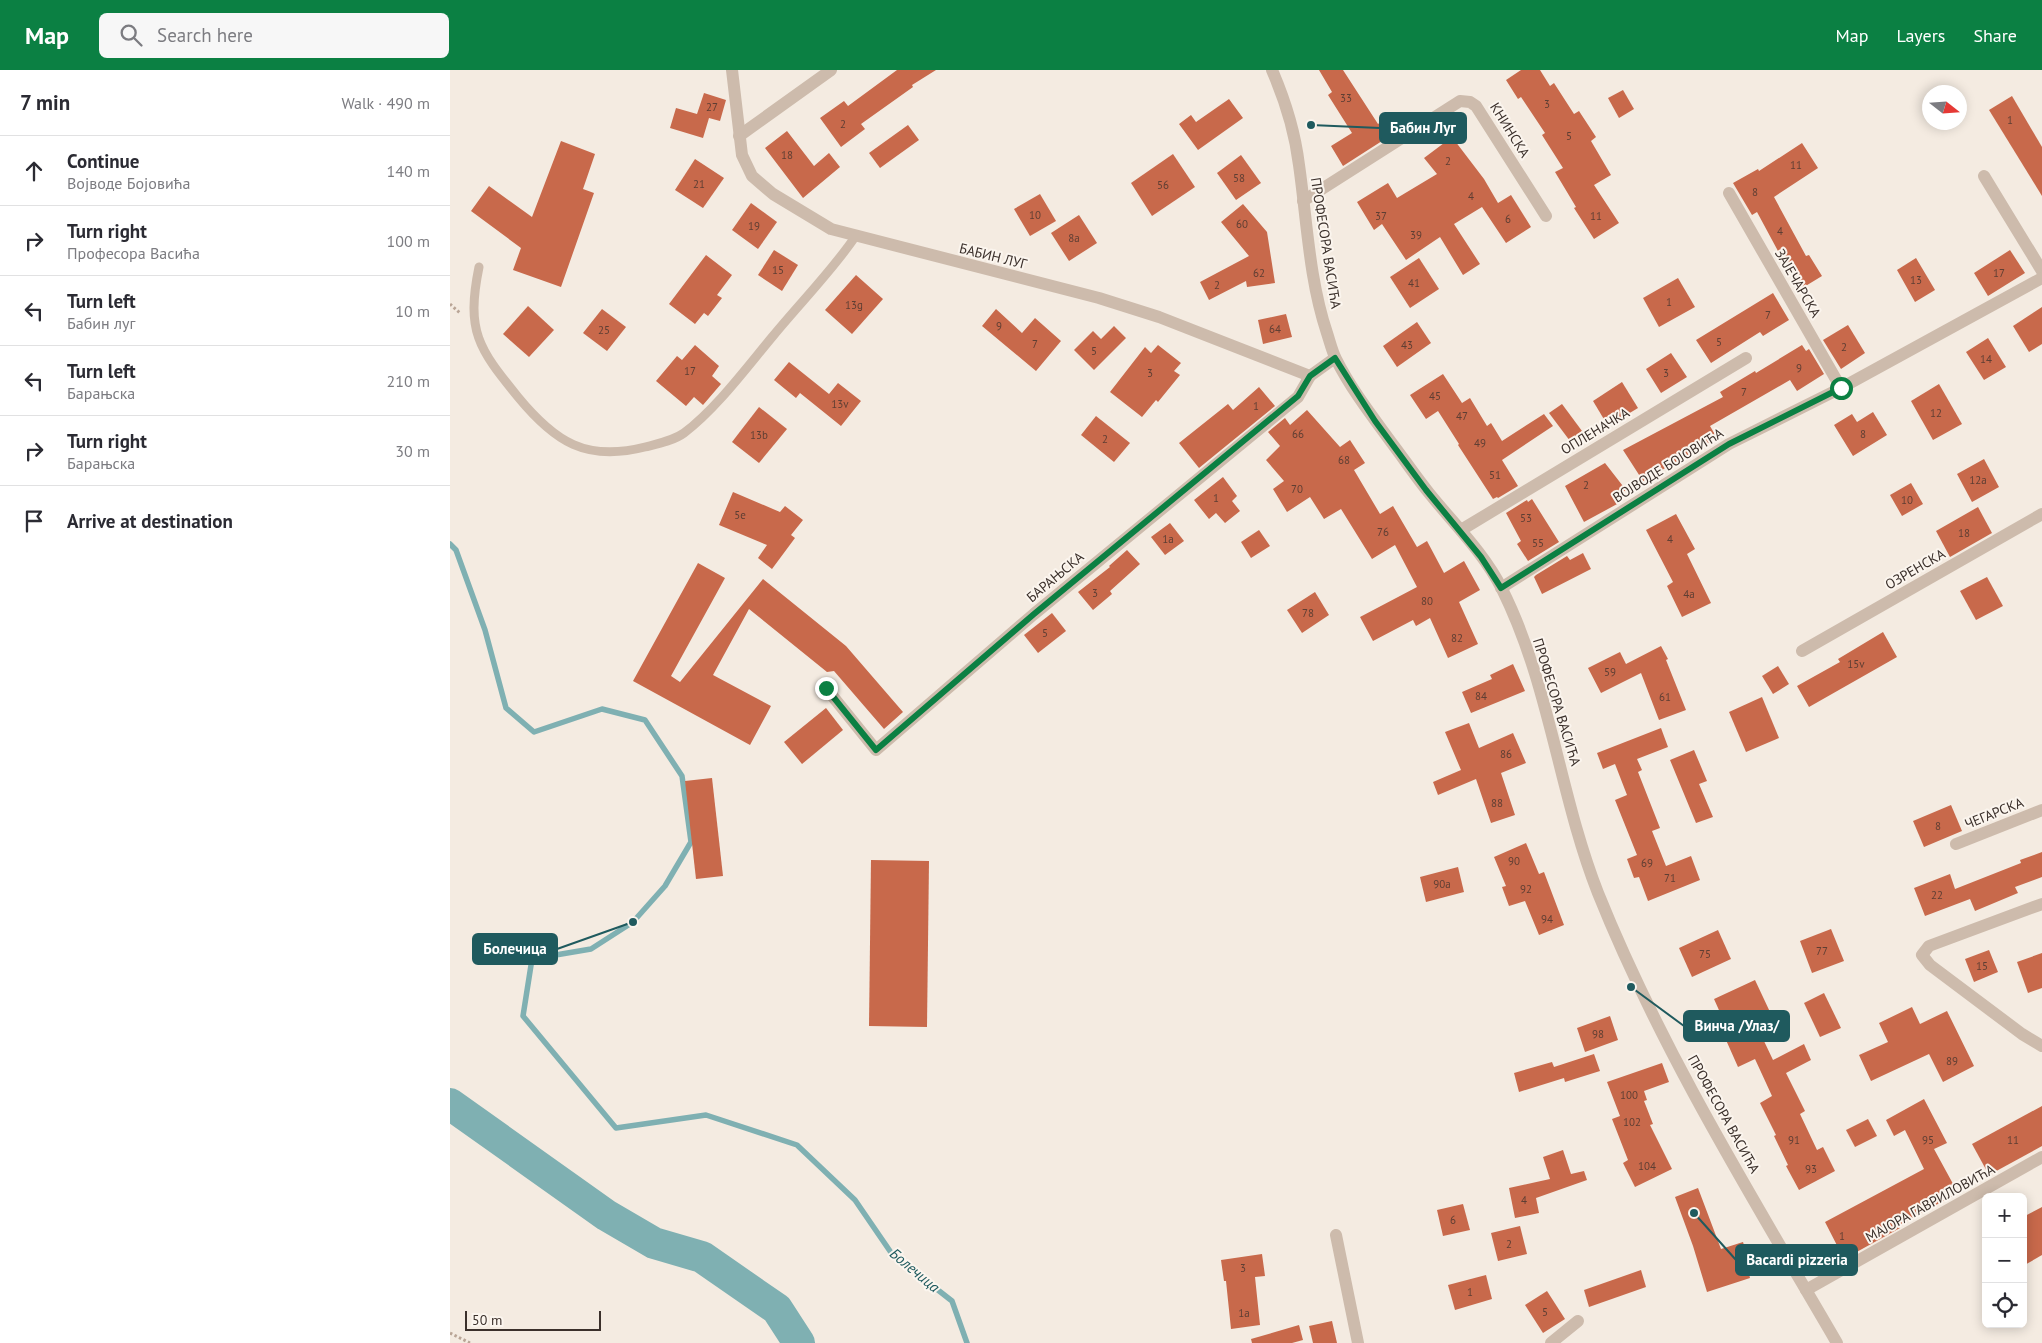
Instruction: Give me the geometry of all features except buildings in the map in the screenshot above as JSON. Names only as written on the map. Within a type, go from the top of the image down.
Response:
[{"type":"street","name":"БАБИН ЛУГ","points":[[732,70],[742,155],[752,176],[773,194],[831,229],[855,237],[1099,298],[1142,312],[1310,376]]},
{"type":"street","points":[[739,136],[831,70]]},
{"type":"street","name":"ПРОФЕСОРА ВАСИЋА","points":[[1272,70],[1292,126],[1299,164],[1314,287],[1335,358],[1375,421],[1426,490],[1461,530],[1501,588],[1534,672],[1554,738],[1579,837],[1616,938],[1684,1074],[1750,1194],[1837,1343]]},
{"type":"street","name":"КНИНСКА","points":[[1303,201],[1460,102],[1465,101],[1476,106],[1546,216]]},
{"type":"street","points":[[1984,176],[2042,271]]},
{"type":"street","name":"ЗАЈЕЧАРСКА","points":[[1729,193],[1841,388]]},
{"type":"street","name":"ВОЈВОДЕ БОЈОВИЋА","points":[[1501,588],[1729,444],[1841,388],[2042,278]]},
{"type":"street","points":[[1310,376],[1335,358]]},
{"type":"street","name":"ОПЛЕНАЧКА","points":[[1461,530],[1746,358]]},
{"type":"street","name":"БАРАЊСКА","points":[[826,688],[876,750],[1034,614],[1298,396],[1310,376]]},
{"type":"street","name":"ОЗРЕНСКА","points":[[1802,651],[2042,514]]},
{"type":"street","name":"ЧЕГАРСКА","points":[[1956,844],[2042,810]]},
{"type":"street","points":[[2042,904],[1930,946],[1922,955],[1930,965],[2022,1034],[2042,1046]]},
{"type":"street","name":"МАЈОРА ГАВРИЛОВИЋА","points":[[1806,1290],[2042,1157]]},
{"type":"street","points":[[1336,1235],[1358,1343]]},
{"type":"street","points":[[1551,1343],[1578,1321]]},
{"type":"lane","points":[[479,267],[474,288],[474,327],[482,348],[497,370],[543,424],[563,440],[592,452],[608,453],[665,442],[682,434],[697,422],[735,381],[855,237]]},
{"type":"path","points":[[450,1333],[470,1343]]},
{"type":"waterway","name":"Болечица","points":[[450,544],[456,550],[485,630],[506,708],[534,732],[602,709],[645,720],[682,776],[691,842],[665,886],[633,922],[591,949],[532,959],[523,1016],[616,1128],[706,1115],[797,1145],[855,1200],[892,1254],[952,1301],[967,1343]]},
{"type":"waterway","name":"Болечица","points":[[450,1104],[606,1215],[654,1243],[702,1257],[777,1309],[799,1343]]},
{"type":"place","name":"Бабин Луг","points":[[1311,125]]},
{"type":"place","name":"Болечица","points":[[633,922]]},
{"type":"place","name":"Винча /Улаз/","points":[[1631,987]]},
{"type":"place","name":"Bacardi pizzeria","points":[[1694,1213]]},
{"type":"route","points":[[826,688],[876,750],[1034,614],[1298,396],[1310,376],[1335,358],[1375,421],[1426,490],[1461,530],[1501,588],[1729,444],[1841,388]]}]
